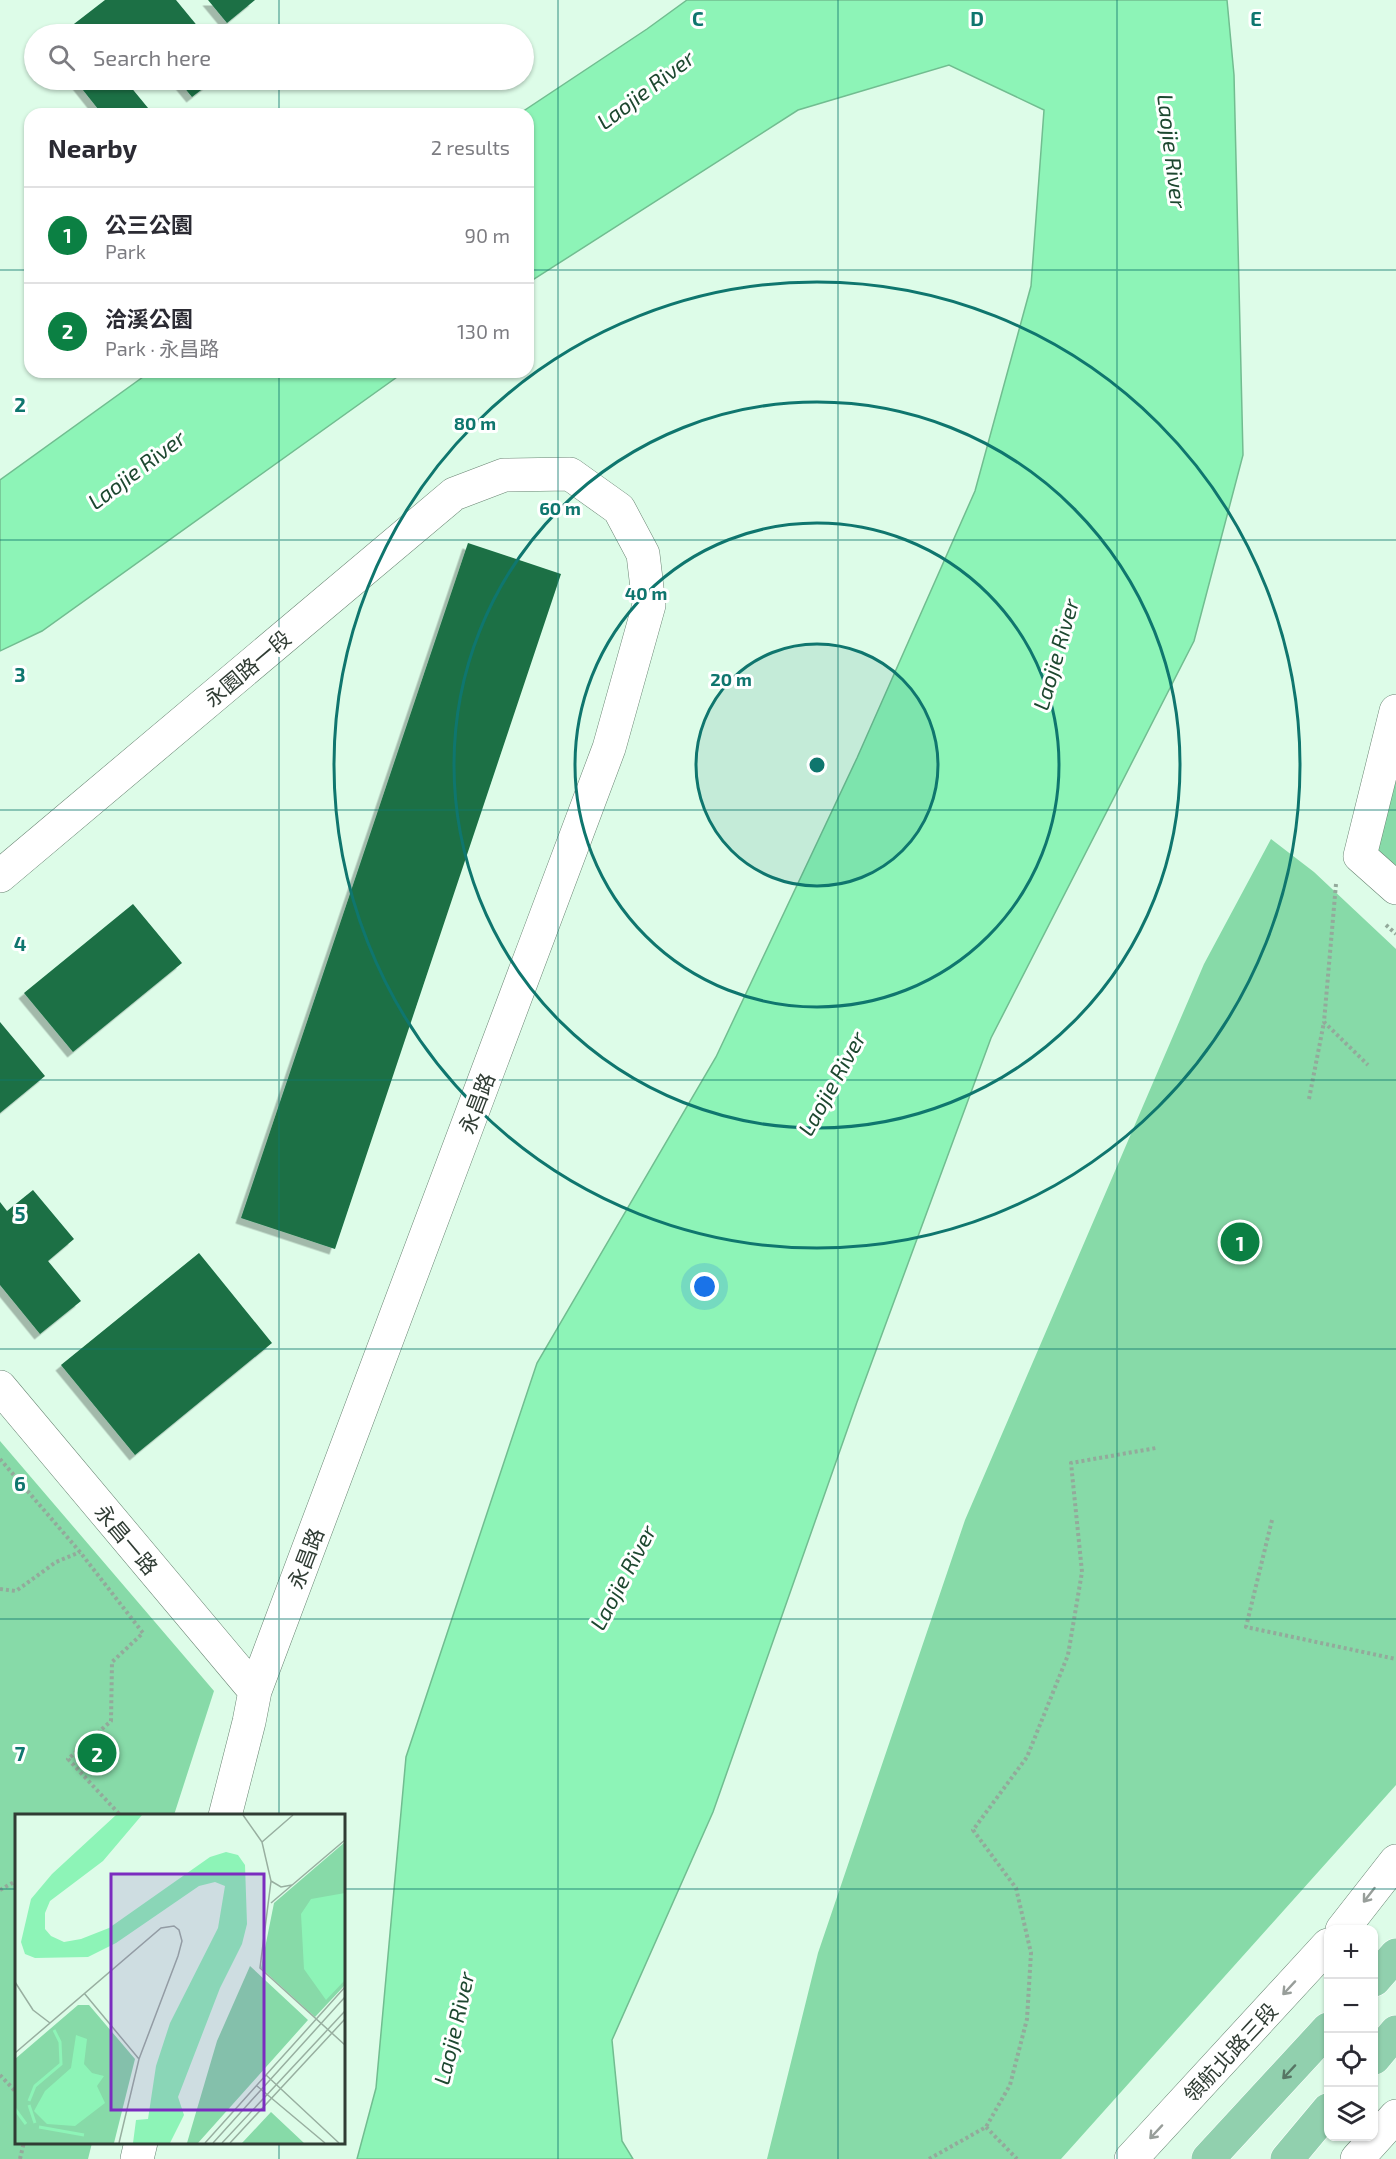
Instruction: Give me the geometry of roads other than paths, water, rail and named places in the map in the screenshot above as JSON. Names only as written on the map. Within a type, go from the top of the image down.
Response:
[{"type":"main road","points":[[1378,2053],[1396,2032]]},
{"type":"main road","points":[[1208,2159],[1325,2033]]},
{"type":"main road","points":[[1287,2159],[1324,2116]]},
{"type":"street","name":"永昌路","points":[[225,1814],[255,1691],[609,748],[649,605],[643,554],[620,509],[570,474],[504,476]]},
{"type":"street","name":"永園路一段","points":[[0,876],[454,494],[504,476]]},
{"type":"street","points":[[1396,711],[1360,856],[1396,888]]},
{"type":"street","name":"永昌一路","points":[[0,1387],[255,1691]]},
{"type":"street","points":[[1345,1925],[1396,1861]]},
{"type":"street","name":"領航北路三段","points":[[1131,2159],[1324,1950]]},
{"type":"street","points":[[1357,2159],[1396,2116]]},
{"type":"street","points":[[136,2159],[140,2144]]},
{"type":"water","name":"Laojie River","points":[[687,0],[1227,0],[1234,75],[1243,455],[1194,641],[991,1038],[857,1402],[713,1812],[612,2040],[622,2141],[633,2159],[357,2159],[376,2088],[406,1757],[537,1363],[716,1057],[857,758],[975,491],[1031,286],[1044,110],[949,65],[798,110],[534,279],[534,108],[528,108]]},
{"type":"water","name":"Laojie River","points":[[142,378],[396,378],[42,631],[0,651],[0,480]]},
{"type":"place","name":"公三公園","points":[[1240,1242]]},
{"type":"place","name":"洽溪公園","points":[[97,1753]]}]
